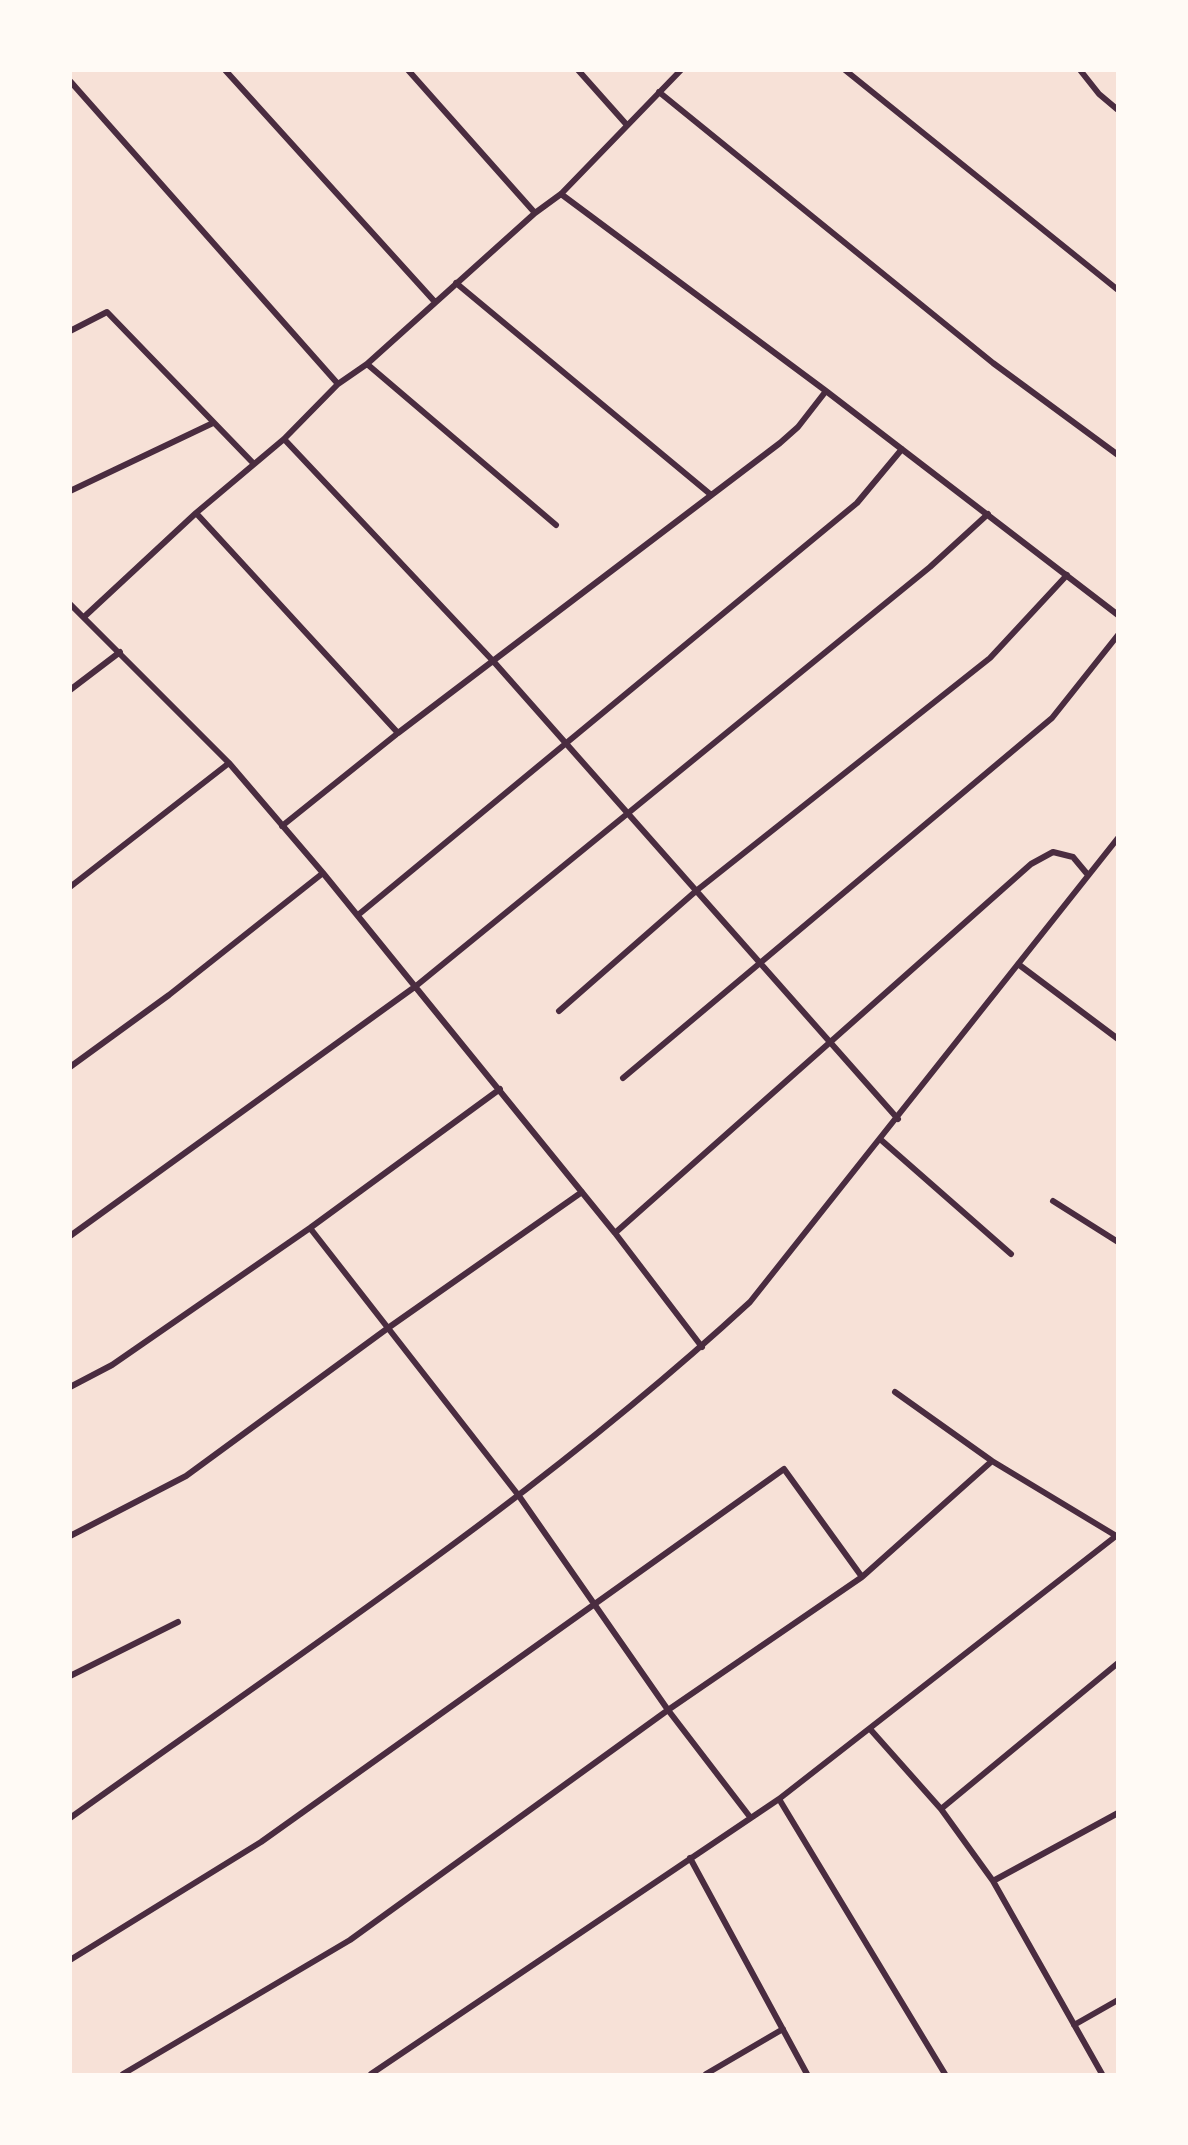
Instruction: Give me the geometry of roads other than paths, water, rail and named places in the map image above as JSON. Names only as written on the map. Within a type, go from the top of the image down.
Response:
[{"type":"street","points":[[225,70],[435,302]]},
{"type":"street","points":[[408,70],[535,213]]},
{"type":"street","points":[[578,70],[626,124]]},
{"type":"street","points":[[84,617],[196,513],[284,439],[339,384],[367,364],[535,213],[561,194],[626,124],[681,70]]},
{"type":"street","points":[[845,70],[1118,290]]},
{"type":"street","points":[[1080,70],[1118,110]]},
{"type":"street","points":[[70,81],[339,384]]},
{"type":"street","points":[[659,92],[993,363],[1118,455]]},
{"type":"street","points":[[561,194],[902,448],[1118,615]]},
{"type":"street","points":[[456,283],[710,494]]},
{"type":"street","points":[[70,331],[107,312],[254,464]]},
{"type":"street","points":[[367,364],[556,525]]},
{"type":"street","points":[[282,826],[398,733],[780,443],[798,427],[826,391]]},
{"type":"street","points":[[70,491],[213,423]]},
{"type":"street","points":[[284,439],[494,662],[898,1119]]},
{"type":"street","points":[[358,915],[857,503],[902,448]]},
{"type":"street","points":[[196,513],[398,733]]},
{"type":"street","points":[[70,1236],[416,986],[930,567],[988,514]]},
{"type":"street","points":[[559,1011],[696,891],[990,658],[1067,575]]},
{"type":"street","points":[[70,604],[229,763],[323,873],[500,1089],[702,1347]]},
{"type":"street","points":[[623,1078],[1052,718],[1118,635]]},
{"type":"street","points":[[70,690],[120,652]]},
{"type":"street","points":[[70,887],[229,763]]},
{"type":"street","points":[[70,1818],[519,1496],[702,1347],[750,1302],[898,1119],[1118,837]]},
{"type":"street","points":[[615,1233],[1031,864],[1053,852],[1073,857],[1088,875]]},
{"type":"street","points":[[70,1067],[169,995],[323,873]]},
{"type":"street","points":[[1018,964],[1118,1039]]},
{"type":"street","points":[[70,1387],[112,1365],[310,1228],[500,1089]]},
{"type":"street","points":[[880,1139],[1011,1254]]},
{"type":"street","points":[[70,1536],[186,1476],[388,1328],[582,1192]]},
{"type":"street","points":[[1053,1201],[1118,1242]]},
{"type":"street","points":[[310,1228],[519,1496],[668,1710],[750,1817]]},
{"type":"street","points":[[371,2074],[779,1799],[1117,1536],[992,1461],[896,1392]]},
{"type":"street","points":[[123,2074],[350,1940],[668,1710],[862,1577],[992,1461]]},
{"type":"street","points":[[70,1960],[261,1842],[784,1469],[862,1577]]},
{"type":"street","points":[[70,1676],[178,1622]]},
{"type":"street","points":[[941,1809],[1118,1663]]},
{"type":"street","points":[[870,1729],[941,1809],[993,1881],[1102,2074]]},
{"type":"street","points":[[779,1799],[945,2074]]},
{"type":"street","points":[[993,1881],[1118,1813]]},
{"type":"street","points":[[690,1858],[807,2074]]},
{"type":"street","points":[[1074,2025],[1118,2000]]},
{"type":"street","points":[[706,2074],[783,2029]]}]
